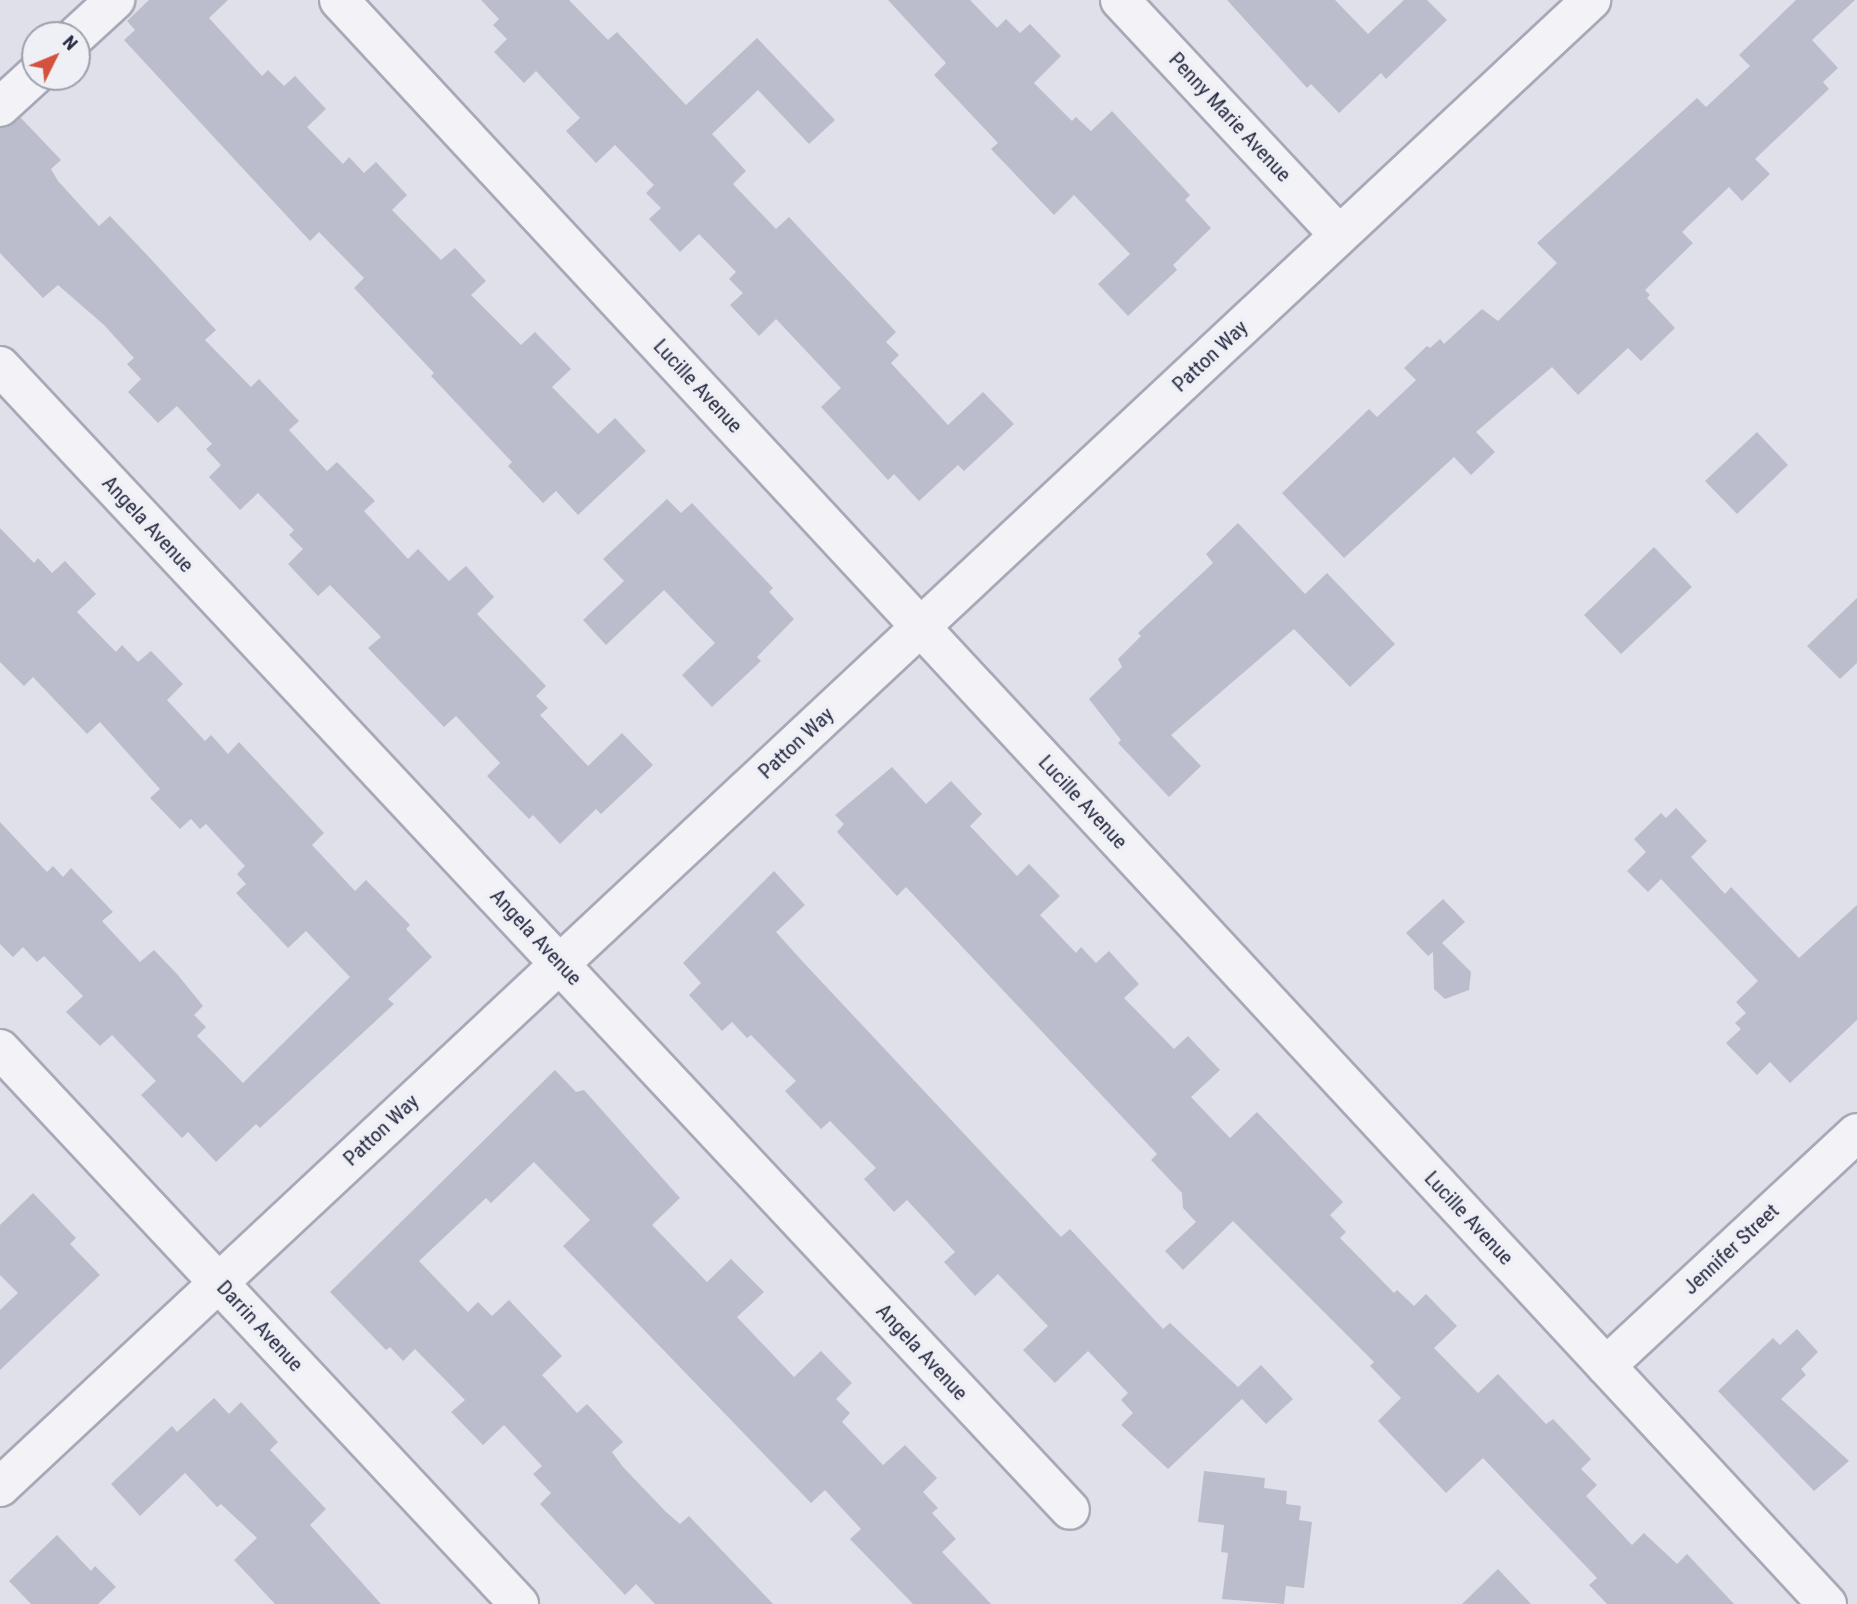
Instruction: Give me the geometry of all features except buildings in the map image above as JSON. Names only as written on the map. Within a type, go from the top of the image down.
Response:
[{"type":"street","points":[[91,23],[115,0]]},
{"type":"street","name":"Lucille Avenue","points":[[340,0],[1827,1604]]},
{"type":"street","name":"Penny Marie Avenue","points":[[1120,0],[1339,235]]},
{"type":"street","name":"Patton Way","points":[[0,1487],[1591,0]]},
{"type":"street","points":[[0,107],[21,88]]},
{"type":"street","name":"Angela Avenue","points":[[0,366],[1070,1510]]},
{"type":"street","name":"Darrin Avenue","points":[[0,1049],[519,1604]]},
{"type":"street","name":"Jennifer Street","points":[[1606,1366],[1857,1133]]}]
